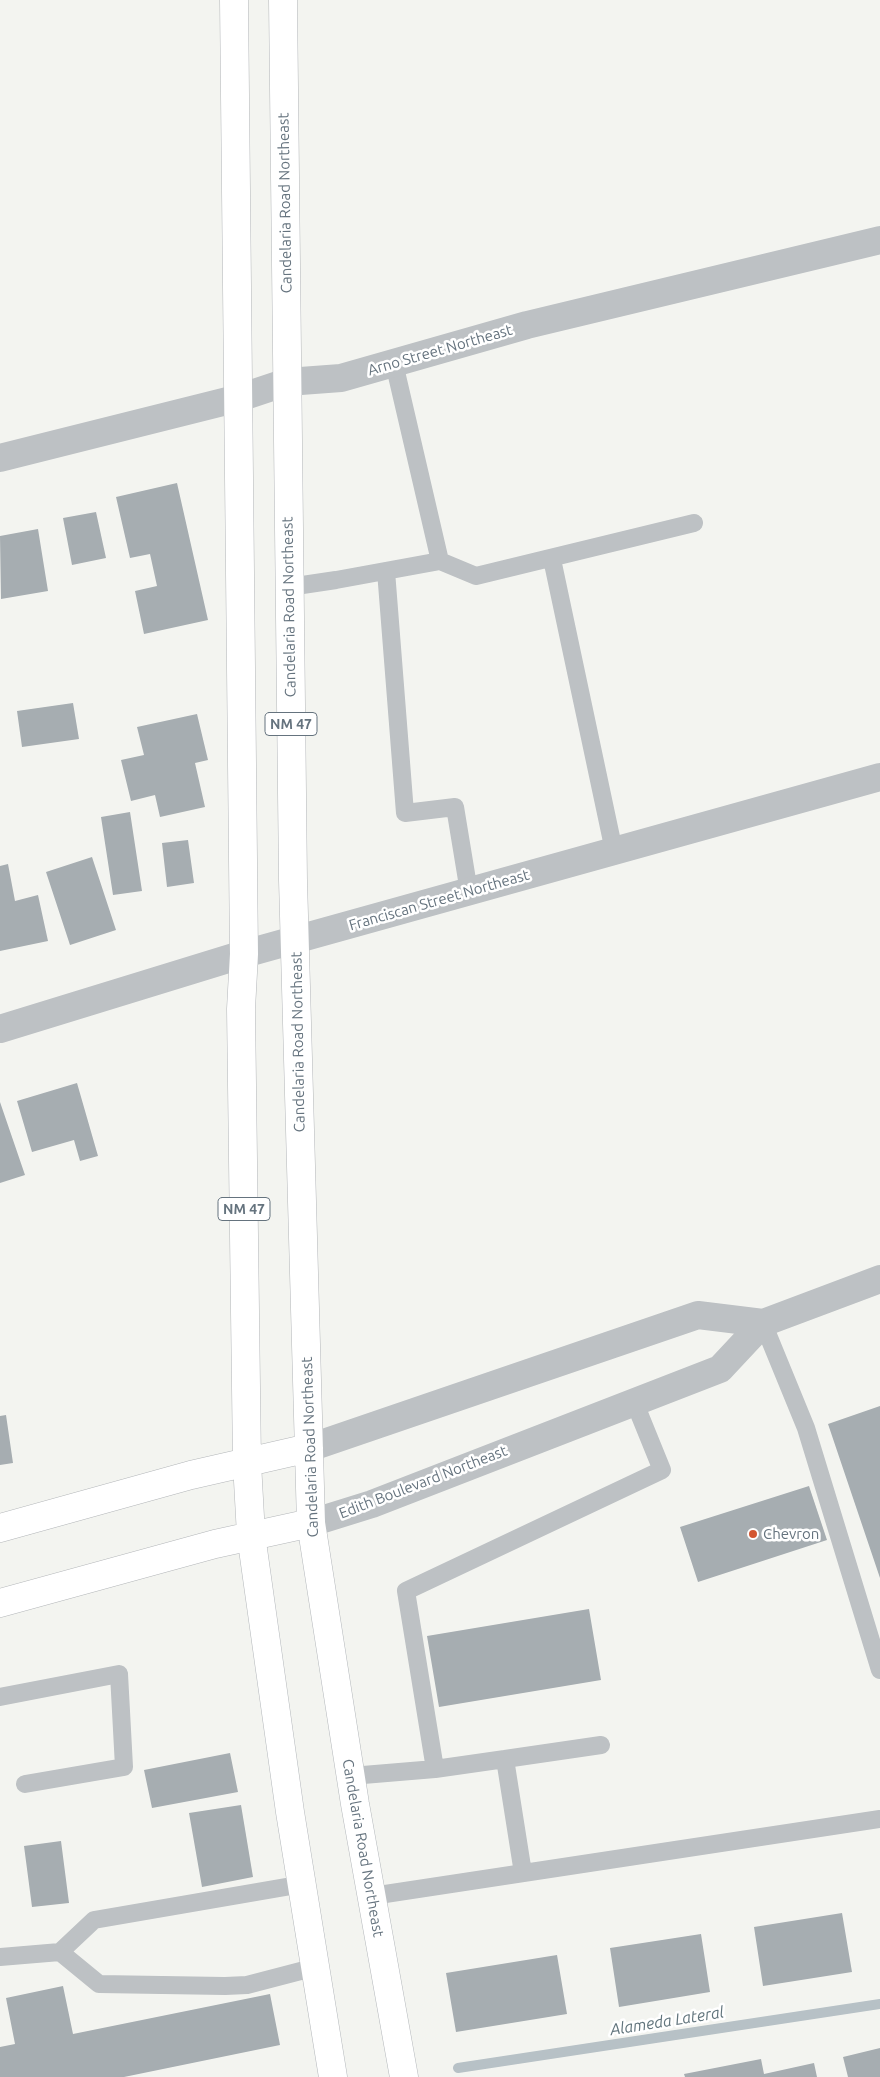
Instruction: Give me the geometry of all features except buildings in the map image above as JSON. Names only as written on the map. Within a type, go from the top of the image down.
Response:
[{"type":"main road","name":"NM 47","points":[[234,0],[244,954],[241,1009],[247,1463],[251,1535]]},
{"type":"main road","name":"Candelaria Road Northeast","points":[[282,0],[295,940],[311,1523],[350,1776],[404,2077]]},
{"type":"main road","name":"Edith Boulevard Northeast","points":[[0,1528],[191,1476],[309,1448]]},
{"type":"main road","name":"Edith Boulevard Northeast","points":[[0,1603],[251,1535],[311,1523]]},
{"type":"main road","points":[[251,1535],[332,2077]]},
{"type":"street","name":"Arno Street Northeast","points":[[0,458],[239,398],[287,382],[341,378],[528,325],[880,240]]},
{"type":"street","name":"Franciscan Street Northeast","points":[[0,1029],[244,954],[880,777]]},
{"type":"street","name":"Edith Boulevard Northeast","points":[[309,1448],[698,1315],[763,1322],[880,1279]]},
{"type":"street","name":"Edith Boulevard Northeast","points":[[311,1523],[372,1504],[720,1369],[763,1322]]},
{"type":"lane","points":[[394,363],[440,561]]},
{"type":"lane","points":[[289,586],[440,561],[476,576],[694,523]]},
{"type":"lane","points":[[552,559],[614,851]]},
{"type":"lane","points":[[386,571],[405,813],[455,807],[469,892]]},
{"type":"lane","points":[[763,1322],[806,1428],[880,1670]]},
{"type":"lane","points":[[435,1769],[406,1592],[662,1470],[634,1401]]},
{"type":"lane","points":[[0,1697],[119,1674],[124,1767],[25,1784]]},
{"type":"lane","points":[[350,1776],[435,1769],[601,1745]]},
{"type":"lane","points":[[506,1759],[523,1873]]},
{"type":"lane","points":[[372,1896],[880,1820]]},
{"type":"lane","points":[[0,1957],[60,1952],[94,1920],[303,1884]]},
{"type":"lane","points":[[60,1952],[99,1984],[248,1985],[316,1968]]},
{"type":"waterway","name":"Alameda Lateral","points":[[458,2068],[880,2004]]},
{"type":"place","name":"Chevron","points":[[753,1534]]}]
